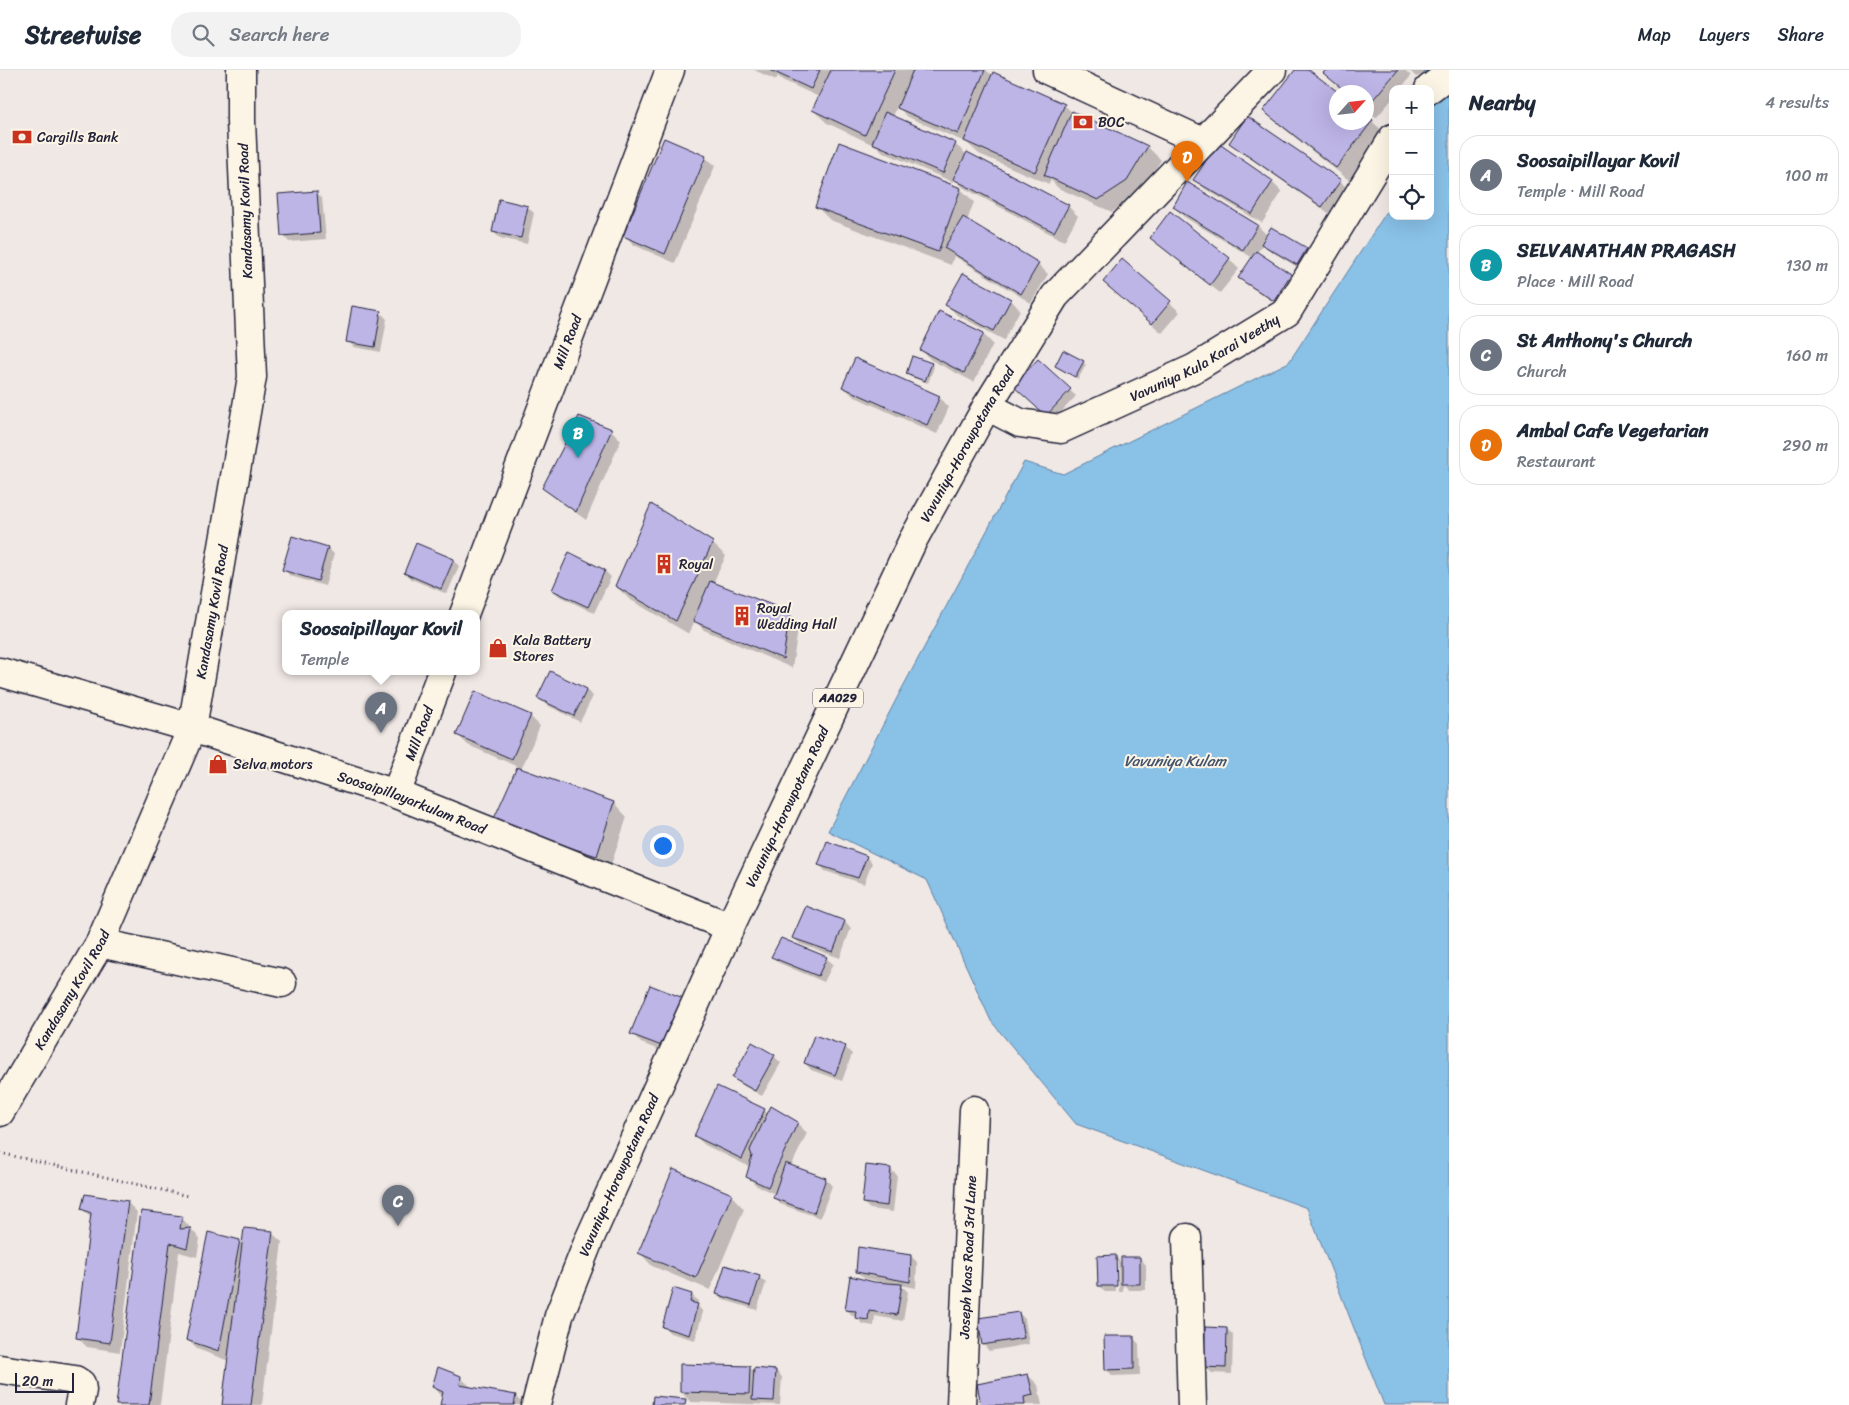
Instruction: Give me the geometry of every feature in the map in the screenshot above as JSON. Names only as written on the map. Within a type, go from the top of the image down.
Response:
[{"type":"main road","name":"Kandasamy Kovil Road","points":[[0,1112],[100,943],[192,728],[252,377],[241,120],[241,70]]},
{"type":"main road","name":"Mill Road","points":[[466,610],[670,70]]},
{"type":"main road","points":[[1047,70],[1203,142]]},
{"type":"main road","name":"Vavuniya-Horowpotana Road","points":[[536,1405],[559,1316],[588,1240],[730,927],[913,540],[987,406],[1055,296],[1272,70]]},
{"type":"main road","points":[[1434,85],[1449,74]]},
{"type":"main road","name":"Vavuniya Kula Karai Veethy","points":[[987,406],[1020,423],[1061,429],[1195,368],[1287,312],[1389,145]]},
{"type":"main road","name":"Soosaipillayarkulam Road","points":[[0,672],[192,728],[396,794],[730,927]]},
{"type":"main road","name":"Mill Road","points":[[396,794],[441,675]]},
{"type":"main road","points":[[100,943],[282,983]]},
{"type":"main road","name":"Joseph Vaas Road 3rd Lane","points":[[961,1405],[974,1110]]},
{"type":"main road","points":[[1187,1238],[1192,1405]]},
{"type":"main road","points":[[0,1368],[75,1380],[81,1384],[82,1390],[79,1405]]},
{"type":"path","points":[[0,1153],[188,1196]]},
{"type":"water","name":"Vavuniya Kulam","points":[[1425,70],[1449,70],[1449,1405],[1384,1405],[1307,1208],[1076,1124],[991,1021],[927,880],[828,831],[899,694],[1024,462],[1063,474],[1289,362],[1389,208],[1389,220],[1434,220],[1434,85],[1424,85]]},
{"type":"building","points":[[770,70],[820,70],[811,89]]},
{"type":"building","points":[[831,70],[895,70],[865,135],[812,110]]},
{"type":"building","points":[[913,70],[985,70],[958,134],[897,108]]},
{"type":"building","points":[[1295,70],[1309,70],[1329,85],[1329,130],[1365,130],[1336,168],[1263,111]]},
{"type":"building","points":[[1326,70],[1398,70],[1374,98],[1374,85],[1338,85],[1323,73]]},
{"type":"building","points":[[993,72],[1065,104],[1035,172],[964,141]]},
{"type":"building","points":[[1072,111],[1148,146],[1127,181],[1098,200],[1044,175]]},
{"type":"building","points":[[885,112],[956,143],[943,173],[872,143]]},
{"type":"building","points":[[1247,116],[1341,180],[1322,207],[1229,143]]},
{"type":"building","points":[[664,138],[706,156],[665,254],[623,236]]},
{"type":"building","points":[[839,142],[961,188],[938,252],[815,207]]},
{"type":"building","points":[[1218,143],[1273,181],[1252,214],[1193,180]]},
{"type":"building","points":[[967,152],[1069,205],[1054,232],[953,179]]},
{"type":"building","points":[[1187,182],[1258,225],[1243,250],[1173,207]]},
{"type":"building","points":[[317,191],[320,233],[281,236],[278,194]]},
{"type":"building","points":[[499,199],[528,206],[521,238],[492,232]]},
{"type":"building","points":[[1170,211],[1230,258],[1210,285],[1150,238]]},
{"type":"building","points":[[963,217],[1039,263],[1021,294],[944,248]]},
{"type":"building","points":[[1271,227],[1307,248],[1297,265],[1261,244]]},
{"type":"building","points":[[1256,251],[1291,274],[1274,301],[1238,278]]},
{"type":"building","points":[[1122,259],[1171,301],[1152,324],[1103,282]]},
{"type":"building","points":[[963,273],[1011,299],[994,331],[945,305]]},
{"type":"building","points":[[352,306],[381,311],[375,347],[346,342]]},
{"type":"building","points":[[939,311],[984,333],[964,373],[920,350]]},
{"type":"building","points":[[1063,350],[1084,361],[1075,377],[1055,366]]},
{"type":"building","points":[[912,356],[932,363],[925,381],[906,374]]},
{"type":"building","points":[[855,358],[940,396],[927,425],[842,387]]},
{"type":"building","points":[[1038,359],[1071,389],[1046,416],[1013,386]]},
{"type":"building","points":[[579,416],[612,429],[576,512],[542,488]]},
{"type":"building","name":"Royal","points":[[651,504],[713,542],[676,621],[615,586]]},
{"type":"building","points":[[292,536],[328,547],[318,581],[282,570]]},
{"type":"building","points":[[416,543],[454,559],[441,589],[404,573]]},
{"type":"building","points":[[569,552],[605,570],[588,607],[552,590]]},
{"type":"building","name":"Royal Wedding Hall","points":[[710,581],[790,612],[783,659],[693,621]]},
{"type":"building","points":[[550,671],[587,689],[574,716],[537,698]]},
{"type":"building","points":[[475,691],[531,715],[512,759],[456,735]]},
{"type":"building","points":[[517,767],[614,802],[597,856],[492,823]]},
{"type":"building","points":[[827,841],[867,856],[858,878],[818,865]]},
{"type":"building","points":[[806,906],[845,921],[833,952],[792,938]]},
{"type":"building","points":[[781,938],[827,957],[818,976],[771,957]]},
{"type":"building","points":[[650,985],[686,999],[667,1048],[630,1034]]},
{"type":"building","points":[[814,1035],[846,1046],[835,1075],[804,1063]]},
{"type":"building","points":[[752,1042],[775,1055],[755,1091],[732,1078]]},
{"type":"building","points":[[717,1086],[765,1109],[742,1159],[694,1136]]},
{"type":"building","points":[[771,1106],[798,1122],[768,1187],[746,1177],[752,1156],[750,1150]]},
{"type":"building","points":[[785,1163],[826,1178],[814,1213],[773,1198]]},
{"type":"building","points":[[866,1165],[891,1168],[887,1206],[862,1203]]},
{"type":"building","points":[[673,1169],[732,1194],[696,1278],[638,1253]]},
{"type":"building","points":[[85,1194],[128,1201],[110,1343],[76,1338],[91,1213],[81,1209]]},
{"type":"building","points":[[141,1211],[182,1216],[180,1229],[191,1228],[187,1248],[170,1243],[149,1405],[116,1405]]},
{"type":"building","points":[[244,1228],[273,1231],[251,1405],[222,1405]]},
{"type":"building","points":[[208,1232],[240,1240],[219,1351],[186,1340]]},
{"type":"building","points":[[858,1247],[911,1255],[910,1282],[856,1272]]},
{"type":"building","points":[[1116,1255],[1117,1286],[1098,1286],[1097,1256]]},
{"type":"building","points":[[1121,1257],[1140,1257],[1140,1284],[1121,1284]]},
{"type":"building","points":[[725,1265],[760,1276],[751,1305],[716,1294]]},
{"type":"building","points":[[850,1276],[874,1282],[902,1284],[897,1315],[869,1311],[868,1320],[855,1318],[856,1311],[845,1310]]},
{"type":"building","points":[[673,1288],[692,1294],[690,1302],[698,1304],[689,1335],[662,1327]]},
{"type":"building","points":[[1019,1312],[1024,1338],[982,1345],[978,1318]]},
{"type":"building","points":[[1205,1327],[1227,1328],[1226,1368],[1204,1367]]},
{"type":"building","points":[[1104,1336],[1134,1336],[1134,1369],[1105,1370]]},
{"type":"building","points":[[680,1364],[750,1366],[749,1394],[680,1392]]},
{"type":"building","points":[[438,1367],[461,1376],[460,1385],[516,1395],[514,1405],[440,1405],[443,1392],[432,1387]]},
{"type":"building","points":[[754,1368],[776,1370],[774,1401],[752,1400]]},
{"type":"building","points":[[1028,1374],[1033,1395],[1024,1397],[1025,1405],[981,1405],[977,1384]]},
{"type":"building","points":[[653,1396],[686,1399],[685,1405],[652,1405]]},
{"type":"place","name":"BOC","points":[[1083,122]]},
{"type":"place","name":"Cargills Bank","points":[[22,137]]},
{"type":"place","name":"Ambal Cafe Vegetarian","points":[[1187,182]]},
{"type":"place","name":"SELVANATHAN PRAGASH","points":[[578,458]]},
{"type":"place","name":"Royal","points":[[664,564]]},
{"type":"place","name":"Royal Wedding Hall","points":[[742,616]]},
{"type":"place","name":"Kala Battery Stores","points":[[498,648]]},
{"type":"place","name":"Soosaipillayar Kovil","points":[[381,733]]},
{"type":"place","name":"Selva motors","points":[[218,764]]},
{"type":"place","name":"St Anthony's Church","points":[[398,1226]]}]
